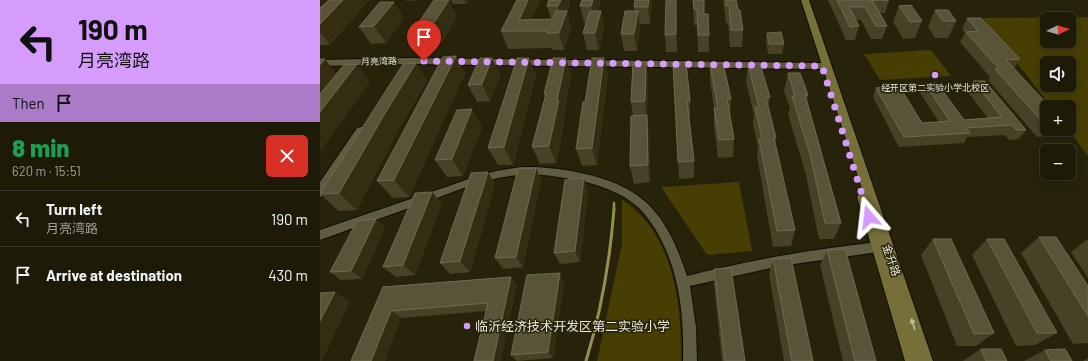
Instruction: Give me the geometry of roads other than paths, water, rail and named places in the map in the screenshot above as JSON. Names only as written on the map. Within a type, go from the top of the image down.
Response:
[{"type":"main road","name":"金升路","points":[[800,0],[822,66],[913,361]]},
{"type":"main road","name":"金升路","points":[[805,0],[925,361]]},
{"type":"street","name":"月亮湾路","points":[[320,63],[409,61],[822,66]]},
{"type":"street","points":[[400,74],[409,61]]},
{"type":"street","points":[[320,192],[369,120]]},
{"type":"street","points":[[320,235],[465,183],[493,176],[521,171],[549,172],[586,177],[616,188],[640,202],[657,224],[673,252],[684,282],[691,328],[690,361]]},
{"type":"street","points":[[684,282],[758,264],[828,252],[878,247]]},
{"type":"waterway","points":[[614,203],[614,209]]},
{"type":"waterway","points":[[586,361],[604,286],[614,209]]},
{"type":"place","name":"经开区第二实验小学北校区","points":[[935,75]]},
{"type":"place","name":"临沂经济技术开发区第二实验小学","points":[[467,326]]}]
